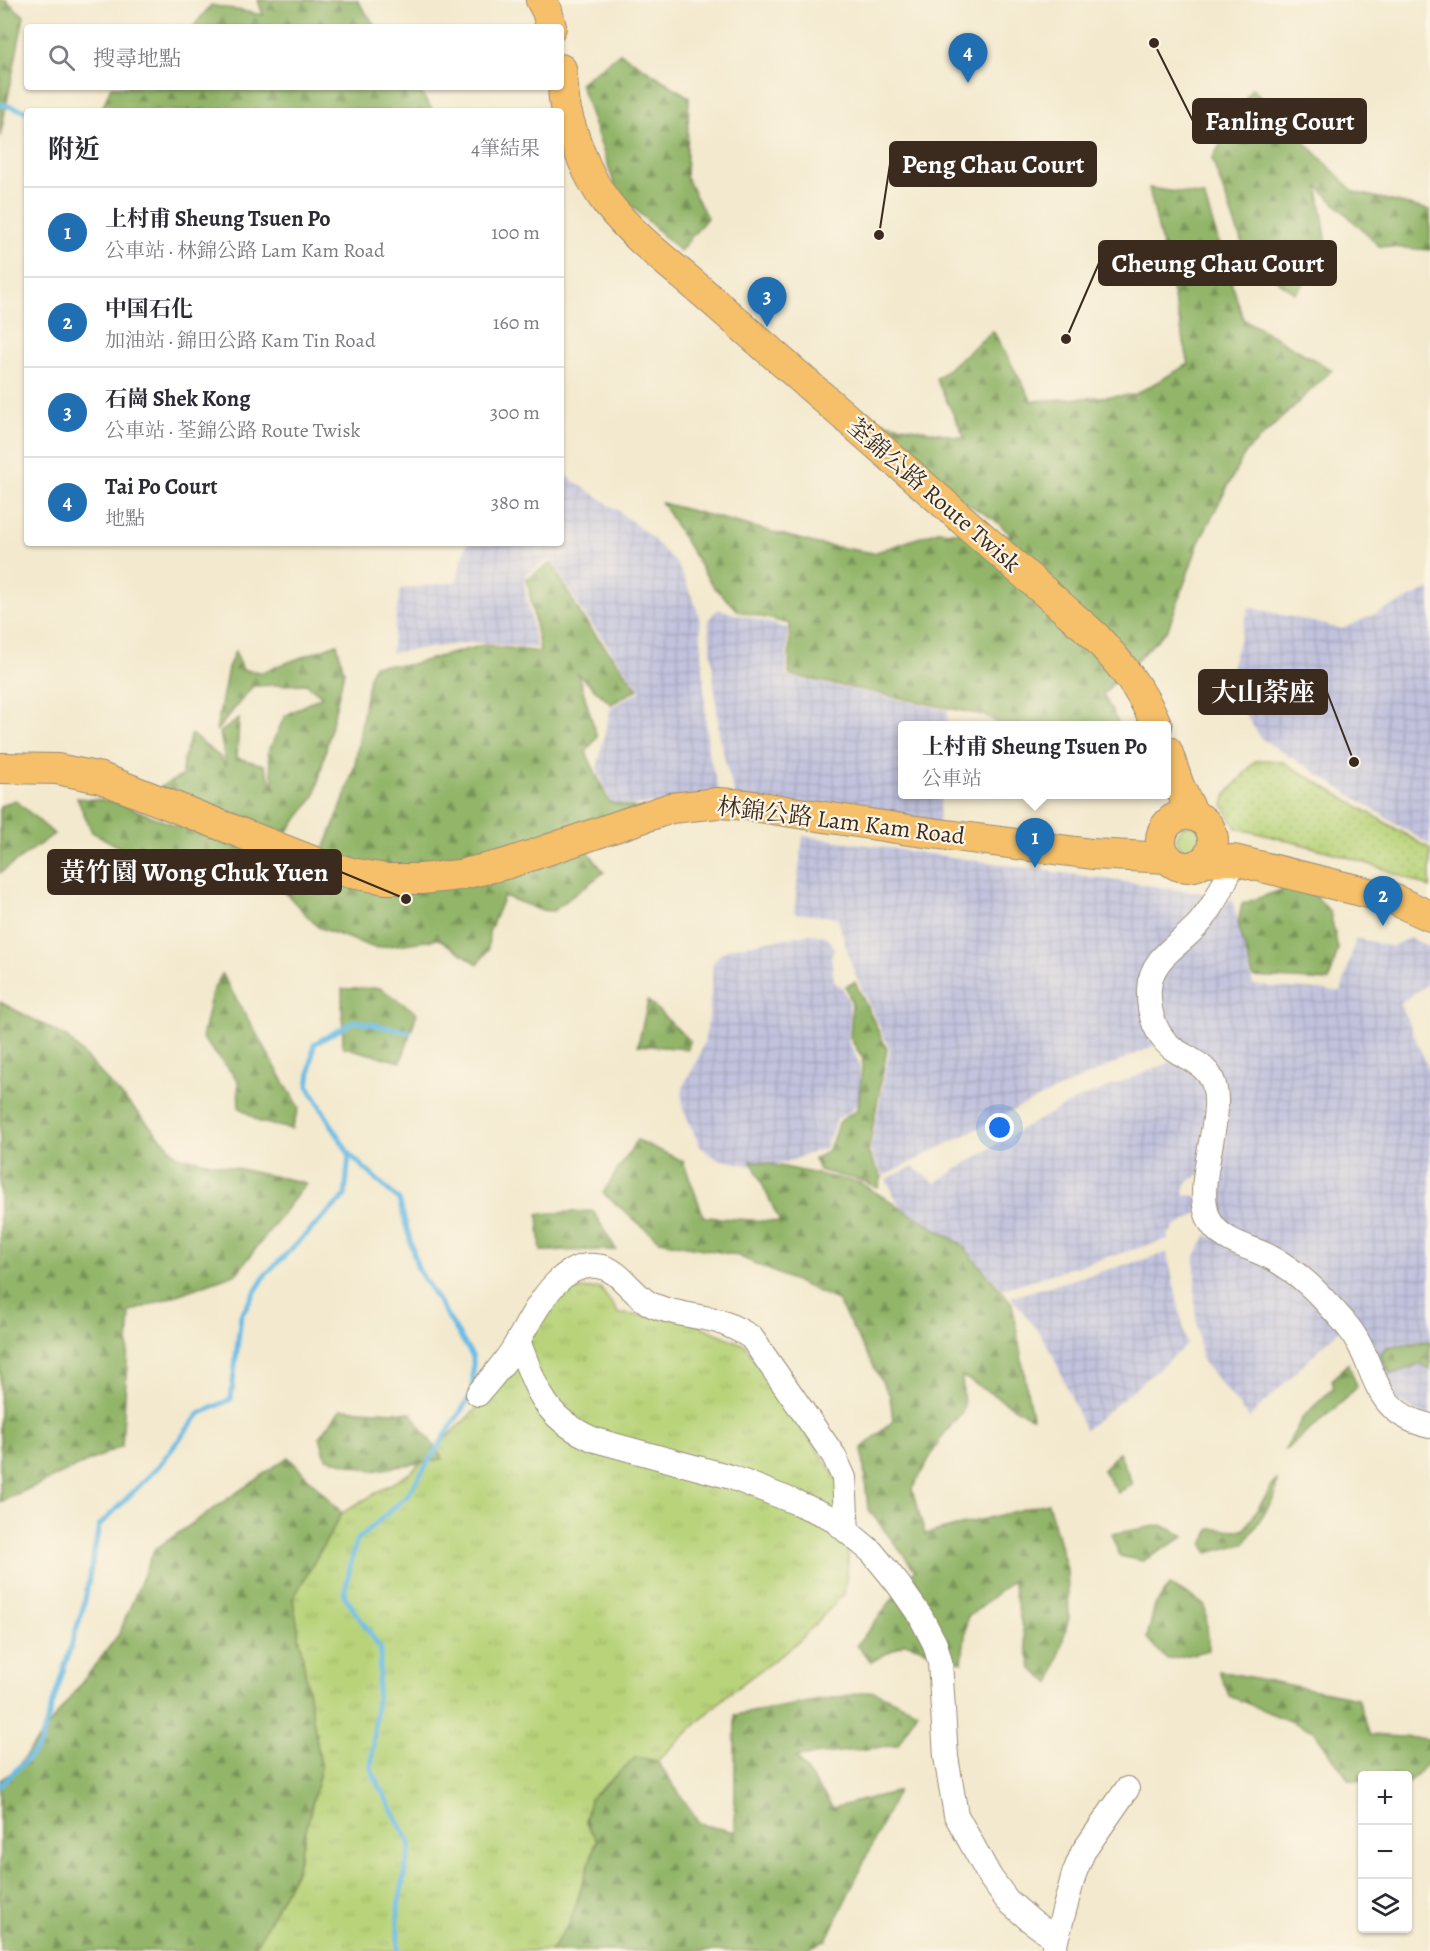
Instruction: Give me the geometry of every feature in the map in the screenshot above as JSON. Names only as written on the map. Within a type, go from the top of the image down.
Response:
[{"type":"main road","points":[[541,0],[550,24]]},
{"type":"main road","name":"荃錦公路 Route Twisk","points":[[563,90],[565,105],[576,140],[589,172],[607,203],[671,267],[691,282],[1094,635],[1123,666],[1154,721]]},
{"type":"main road","points":[[1171,763],[1179,786],[1185,816]]},
{"type":"main road","name":"林錦公路 Lam Kam Road","points":[[0,768],[57,769],[101,778],[317,863],[368,876],[401,880],[438,878],[482,871],[653,814],[703,803],[760,807],[909,830],[1092,854],[1155,854]]},
{"type":"main road","points":[[1217,855],[1214,837],[1209,826],[1204,821],[1185,816],[1164,830],[1155,854],[1185,867],[1192,867],[1217,855],[1385,897],[1430,916]]},
{"type":"street","points":[[1217,855],[1224,885],[1206,916],[1193,931],[1158,961],[1152,973],[1149,990],[1154,1026],[1160,1035],[1177,1051],[1203,1067],[1214,1084],[1216,1116],[1205,1168],[1206,1205],[1209,1217],[1224,1235],[1271,1257],[1308,1282],[1352,1332],[1382,1396],[1395,1410],[1411,1421],[1430,1426]]},
{"type":"street","points":[[478,1394],[495,1375],[518,1341],[546,1292],[576,1269],[601,1266],[612,1270],[644,1301],[656,1307],[711,1319],[732,1326],[751,1337],[834,1456],[844,1478],[847,1532]]},
{"type":"street","points":[[518,1341],[542,1398],[550,1411],[576,1432],[595,1440],[731,1477],[795,1502],[830,1517],[872,1552],[921,1617],[935,1644],[940,1662],[946,1757],[956,1815],[990,1877],[1007,1900],[1054,1945]]},
{"type":"street","points":[[1054,1945],[1074,1874],[1083,1852],[1127,1789]]},
{"type":"shaded area","points":[[564,474],[620,512],[652,538],[676,563],[697,609],[700,622],[708,752],[722,801],[635,805],[611,803],[597,768],[611,707],[641,691],[580,608],[550,559],[526,574],[524,582],[536,648],[473,642],[391,653],[400,589],[456,582],[466,546],[564,546]]},
{"type":"shaded area","points":[[1430,589],[1430,845],[1262,739],[1226,686],[1249,607],[1342,629]]},
{"type":"shaded area","points":[[718,609],[787,628],[786,676],[948,710],[947,721],[898,721],[898,799],[941,799],[938,833],[737,804],[720,742],[708,620]]},
{"type":"shaded area","points":[[803,836],[1210,894],[1157,952],[1155,1045],[1024,1105],[884,1176],[870,1151],[890,1049],[854,972],[837,917],[794,913]]},
{"type":"shaded area","points":[[1232,898],[1253,985],[1341,992],[1356,938],[1391,947],[1409,938],[1430,947],[1428,984],[1400,1003],[1430,1072],[1430,1419],[1396,1401],[1369,1344],[1228,1228],[1218,1216],[1214,1201],[1221,1099],[1172,1041],[1154,1012],[1154,980],[1209,918]]},
{"type":"shaded area","points":[[809,934],[826,936],[833,945],[834,950],[831,955],[834,982],[842,987],[849,1003],[848,1041],[859,1063],[860,1093],[857,1104],[851,1111],[837,1119],[825,1148],[783,1163],[766,1166],[752,1166],[722,1160],[710,1155],[700,1146],[683,1109],[682,1094],[685,1082],[704,1043],[709,1018],[713,964],[718,956],[730,948]]},
{"type":"shaded area","points":[[1171,1062],[1184,1065],[1206,1087],[1200,1174],[1186,1183],[1184,1189],[1185,1195],[1197,1196],[1202,1211],[1175,1227],[1169,1233],[1168,1239],[1002,1289],[963,1245],[899,1205],[886,1179],[913,1167],[935,1183],[1021,1129],[1076,1100]]},
{"type":"shaded area","points":[[1207,1235],[1268,1261],[1341,1328],[1249,1418],[1201,1359],[1195,1308],[1195,1256]]},
{"type":"shaded area","points":[[1167,1253],[1187,1345],[1085,1430],[1052,1353],[1011,1297]]},
{"type":"green space","points":[[0,0],[6,0],[24,16],[0,137]]},
{"type":"green space","points":[[258,0],[357,0],[374,24],[195,24],[211,5],[263,15]]},
{"type":"green space","points":[[620,53],[689,97],[686,177],[707,218],[680,251],[617,192],[580,83]]},
{"type":"green space","points":[[1252,88],[1354,192],[1430,210],[1430,250],[1379,246],[1318,187],[1329,258],[1295,293],[1248,260],[1212,159]]},
{"type":"green space","points":[[110,90],[419,90],[431,108],[102,108]]},
{"type":"green space","points":[[1149,188],[1204,196],[1243,319],[1332,370],[1245,453],[1199,542],[1168,629],[1103,694],[1117,721],[994,721],[987,716],[789,675],[790,624],[738,611],[712,585],[662,503],[818,544],[874,553],[938,531],[1012,536],[995,520],[949,493],[870,420],[965,438],[936,379],[993,331],[1032,401],[1134,395],[1189,364]]},
{"type":"green space","points":[[551,563],[584,620],[638,689],[611,704],[578,674],[597,737],[586,752],[609,802],[636,808],[596,825],[589,853],[604,872],[553,911],[540,910],[504,896],[489,932],[488,950],[478,964],[439,939],[375,948],[318,927],[278,885],[240,870],[206,892],[185,892],[195,879],[153,866],[92,832],[77,798],[113,801],[174,825],[267,852],[280,865],[314,874],[355,765],[369,677],[374,665],[408,665],[484,645],[540,652],[527,578]]},
{"type":"green space","points":[[337,644],[344,672],[315,796],[287,832],[252,825],[160,787],[182,776],[183,761],[191,734],[219,756],[226,766],[220,732],[239,719],[237,758],[264,765],[275,791],[268,752],[285,716],[322,696],[306,684],[253,686],[216,731],[228,668],[235,651],[243,670],[262,672]]},
{"type":"green space","points":[[1255,761],[1283,762],[1430,849],[1430,888],[1359,860],[1236,828],[1223,805],[1226,795]]},
{"type":"green space","points":[[15,800],[54,834],[0,873],[0,806]]},
{"type":"green space","points":[[1190,825],[1199,829],[1203,838],[1199,847],[1190,851],[1181,847],[1177,838],[1181,829]]},
{"type":"green space","points":[[1292,886],[1316,896],[1330,912],[1338,949],[1329,981],[1253,977],[1238,923],[1242,904]]},
{"type":"green space","points":[[222,974],[299,1108],[292,1129],[260,1122],[239,1107],[238,1080],[202,1038],[212,992]]},
{"type":"green space","points":[[855,982],[887,1049],[868,1153],[882,1177],[878,1188],[863,1181],[819,1170],[814,1159],[829,1148],[840,1121],[858,1109],[863,1058],[850,1038],[852,1004],[846,986]]},
{"type":"green space","points":[[380,988],[417,1013],[401,1062],[343,1047],[342,989]]},
{"type":"green space","points":[[648,1001],[690,1041],[688,1049],[638,1045]]},
{"type":"green space","points":[[0,1002],[67,1037],[178,1156],[306,1183],[237,1273],[130,1312],[122,1446],[0,1502]]},
{"type":"green space","points":[[637,1140],[683,1161],[704,1217],[780,1222],[751,1160],[860,1183],[961,1244],[1012,1303],[1032,1418],[962,1376],[964,1409],[941,1438],[912,1489],[925,1534],[1048,1503],[1067,1569],[1069,1617],[1051,1684],[1031,1668],[1012,1581],[967,1618],[962,1662],[905,1643],[871,1662],[857,1645],[915,1570],[868,1509],[862,1448],[893,1421],[890,1396],[837,1300],[736,1255],[660,1241],[603,1193]]},
{"type":"green space","points":[[593,1211],[616,1250],[541,1251],[538,1214]]},
{"type":"green space","points":[[600,1288],[619,1314],[681,1318],[745,1345],[847,1493],[848,1562],[844,1594],[797,1643],[727,1695],[657,1761],[636,1757],[585,1822],[597,1839],[570,1923],[550,1951],[253,1951],[296,1871],[321,1767],[292,1599],[342,1513],[410,1473],[501,1385],[531,1335],[563,1291]]},
{"type":"green space","points":[[1430,1342],[1430,1370],[1422,1364],[1391,1374],[1380,1355],[1387,1347]]},
{"type":"green space","points":[[1348,1363],[1357,1387],[1329,1414],[1284,1451],[1303,1417],[1334,1387],[1332,1380]]},
{"type":"green space","points":[[341,1409],[411,1413],[443,1459],[372,1471],[326,1458],[320,1437]]},
{"type":"green space","points":[[1119,1452],[1132,1484],[1118,1493],[1103,1470]]},
{"type":"green space","points":[[288,1457],[342,1513],[293,1599],[321,1767],[296,1871],[253,1951],[0,1951],[0,1780],[14,1771],[119,1634],[154,1550]]},
{"type":"green space","points":[[1277,1479],[1275,1496],[1245,1543],[1208,1553],[1203,1545],[1210,1529],[1244,1530]]},
{"type":"green space","points":[[1161,1525],[1185,1536],[1143,1561],[1120,1556],[1111,1534]]},
{"type":"green space","points":[[1170,1585],[1205,1605],[1209,1650],[1167,1660],[1147,1638],[1155,1605]]},
{"type":"green space","points":[[1219,1671],[1357,1698],[1370,1735],[1430,1739],[1430,1760],[1412,1780],[1412,1771],[1358,1771],[1358,1781],[1349,1780],[1314,1731],[1229,1696]]},
{"type":"green space","points":[[873,1691],[917,1711],[898,1745],[796,1757],[833,1808],[898,1791],[826,1940],[803,1951],[550,1951],[570,1923],[597,1840],[585,1822],[590,1799],[636,1757],[657,1761],[700,1824],[735,1832],[735,1715]]},
{"type":"waterway","points":[[0,104],[24,110]]},
{"type":"waterway","points":[[410,1032],[355,1021],[314,1044],[308,1086],[349,1154],[399,1200],[418,1269],[473,1357],[473,1386]]},
{"type":"waterway","points":[[0,1786],[39,1747],[84,1605],[99,1526],[157,1468],[199,1414],[231,1399],[241,1315],[266,1274],[345,1196],[349,1154]]},
{"type":"waterway","points":[[398,1951],[398,1906],[411,1845],[371,1770],[381,1649],[344,1595],[356,1541],[407,1496],[471,1395]]},
{"type":"place","name":"Fanling Court","points":[[1154,43]]},
{"type":"place","name":"Tai Po Court","points":[[968,83]]},
{"type":"place","name":"Peng Chau Court","points":[[879,235]]},
{"type":"place","name":"石崗 Shek Kong","points":[[767,327]]},
{"type":"place","name":"Cheung Chau Court","points":[[1066,339]]},
{"type":"place","name":"大山荼座","points":[[1354,762]]},
{"type":"place","name":"上村甫 Sheung Tsuen Po","points":[[1035,868]]},
{"type":"place","name":"黃竹園 Wong Chuk Yuen","points":[[406,899]]},
{"type":"place","name":"中国石化","points":[[1383,926]]}]
